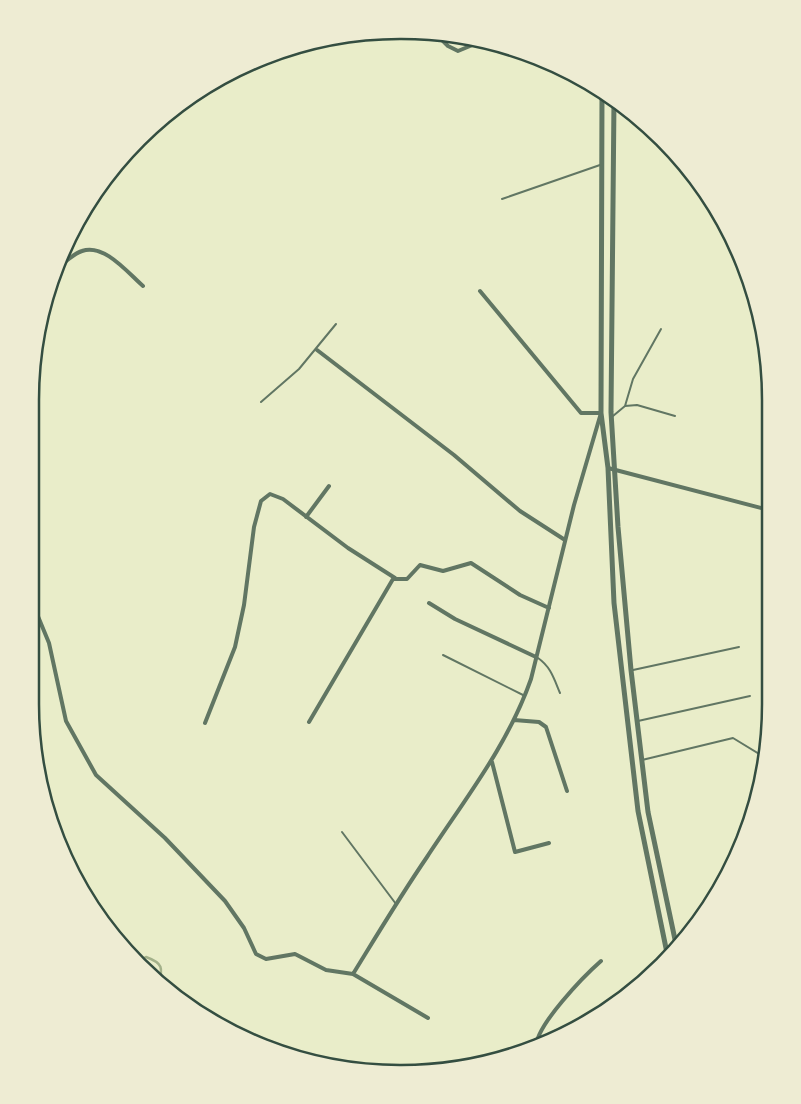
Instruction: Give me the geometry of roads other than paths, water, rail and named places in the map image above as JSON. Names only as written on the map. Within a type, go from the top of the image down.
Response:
[{"type":"street","points":[[444,42],[458,51],[470,46]]},
{"type":"street","points":[[602,101],[601,413],[608,468],[614,603],[638,811],[666,948]]},
{"type":"street","points":[[614,109],[611,418],[616,470],[618,527],[631,670],[648,812],[675,939]]},
{"type":"street","points":[[66,261],[76,254],[92,249],[107,255],[143,286]]},
{"type":"street","points":[[480,291],[538,360],[573,406],[581,413],[601,413]]},
{"type":"street","points":[[317,350],[454,455],[520,510],[565,540]]},
{"type":"street","points":[[353,974],[396,904],[492,762],[525,696],[565,540],[601,413]]},
{"type":"street","points":[[608,468],[762,506]]},
{"type":"street","points":[[306,516],[329,486]]},
{"type":"street","points":[[205,723],[240,630],[254,527],[261,501],[265,496],[275,495],[367,561],[394,578],[407,579],[420,564],[443,571],[471,563],[520,595],[549,608]]},
{"type":"street","points":[[309,722],[394,578]]},
{"type":"street","points":[[429,603],[455,619],[536,657]]},
{"type":"street","points":[[39,619],[49,644],[66,721],[96,775],[165,838],[225,900],[237,916],[260,958],[275,958],[296,954],[326,970],[353,974],[428,1018]]},
{"type":"street","points":[[514,720],[539,722],[546,727],[567,791]]},
{"type":"street","points":[[492,762],[515,852],[548,843]]},
{"type":"street","points":[[538,1038],[547,1022],[588,972],[601,961]]},
{"type":"lane","points":[[502,199],[602,164]]},
{"type":"lane","points":[[261,402],[299,370],[336,324]]},
{"type":"lane","points":[[611,418],[625,406],[633,379],[661,329]]},
{"type":"lane","points":[[625,406],[648,408],[675,416]]},
{"type":"lane","points":[[631,670],[739,647]]},
{"type":"lane","points":[[443,655],[525,696]]},
{"type":"lane","points":[[536,657],[546,664],[553,674],[560,693]]},
{"type":"lane","points":[[637,721],[750,696]]},
{"type":"lane","points":[[642,760],[733,738],[759,754]]},
{"type":"lane","points":[[342,832],[396,904]]},
{"type":"waterway","points":[[144,958],[156,961],[159,964],[161,974]]}]
